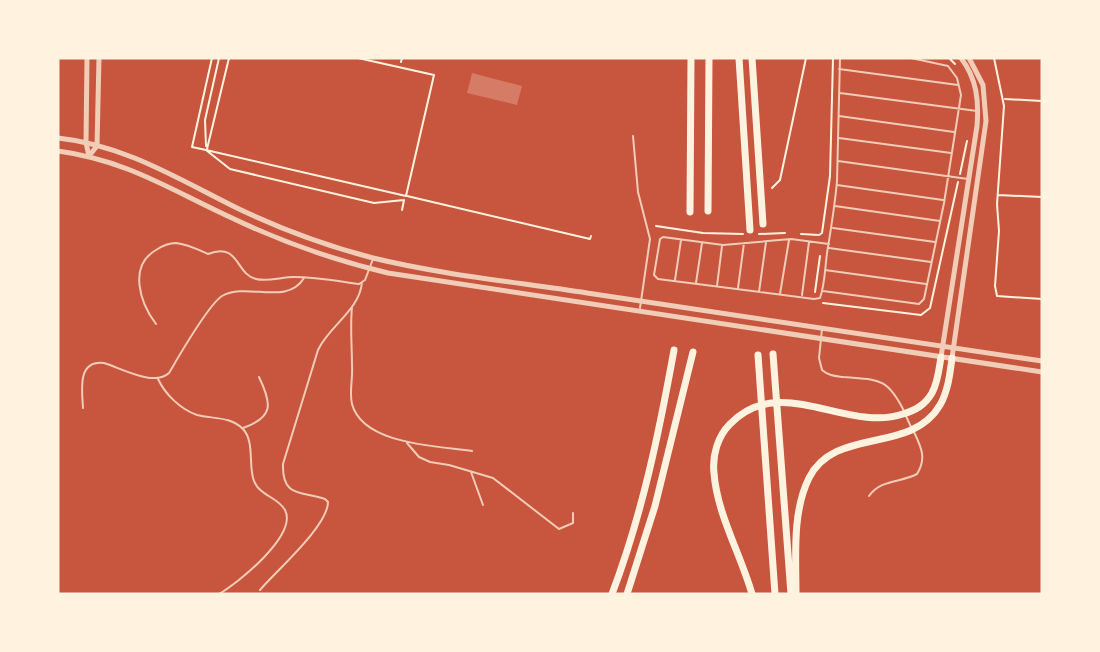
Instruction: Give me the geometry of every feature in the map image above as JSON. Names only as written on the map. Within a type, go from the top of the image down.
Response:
[{"type":"highway","points":[[690,212],[691,58]]},
{"type":"highway","points":[[708,211],[709,58]]},
{"type":"highway","points":[[739,58],[749,232]]},
{"type":"highway","points":[[752,58],[763,223]]},
{"type":"highway","points":[[612,594],[637,520],[651,467],[674,350]]},
{"type":"highway","points":[[627,594],[655,506],[693,352]]},
{"type":"highway","points":[[773,354],[794,594]]},
{"type":"highway","points":[[758,355],[775,594]]},
{"type":"highway","points":[[752,594],[720,501],[713,468],[716,449],[732,422],[746,411],[778,401],[873,418],[896,417],[923,405],[932,393],[941,357]]},
{"type":"highway","points":[[794,594],[803,493],[819,463],[844,447],[904,434],[923,424],[941,402],[953,358]]},
{"type":"street","points":[[87,58],[86,142],[89,156]]},
{"type":"street","points":[[89,156],[97,146],[99,58]]},
{"type":"street","points":[[941,357],[978,111],[973,79],[961,58]]},
{"type":"street","points":[[953,358],[986,121],[983,85],[969,58]]},
{"type":"street","points":[[58,138],[86,142],[146,161],[239,209],[288,230],[374,258],[641,301],[1042,360]]},
{"type":"street","points":[[58,151],[89,156],[137,171],[278,239],[370,269],[436,282],[1042,372]]},
{"type":"lane","points":[[659,240],[654,275],[658,279],[819,299],[837,185],[839,58]]},
{"type":"lane","points":[[822,290],[919,304],[923,302],[960,110],[959,85],[948,66],[911,58]]},
{"type":"lane","points":[[839,69],[959,85]]},
{"type":"lane","points":[[839,93],[978,111]]},
{"type":"lane","points":[[838,116],[956,132]]},
{"type":"lane","points":[[633,136],[638,192],[650,239],[640,312]]},
{"type":"lane","points":[[838,138],[952,153]]},
{"type":"lane","points":[[838,161],[969,180]]},
{"type":"lane","points":[[837,185],[944,200]]},
{"type":"lane","points":[[834,206],[940,221]]},
{"type":"lane","points":[[831,227],[936,242]]},
{"type":"lane","points":[[650,239],[659,240],[663,237],[723,245],[789,239],[829,244]]},
{"type":"lane","points":[[675,281],[681,239]]},
{"type":"lane","points":[[780,295],[789,239]]},
{"type":"lane","points":[[760,292],[766,241]]},
{"type":"lane","points":[[802,298],[810,241]]},
{"type":"lane","points":[[696,284],[702,242]]},
{"type":"lane","points":[[738,289],[744,243]]},
{"type":"lane","points":[[156,324],[147,313],[138,275],[141,264],[150,253],[164,245],[183,244],[208,254],[228,252],[253,279],[305,277],[362,282]]},
{"type":"lane","points":[[717,286],[723,245]]},
{"type":"lane","points":[[828,248],[932,262]]},
{"type":"lane","points":[[260,590],[313,534],[327,510],[328,502],[325,499],[298,494],[289,488],[283,476],[283,464],[318,350],[324,338],[361,293],[362,282],[374,258]]},
{"type":"lane","points":[[825,270],[927,284]]},
{"type":"lane","points":[[83,408],[82,379],[89,366],[97,362],[158,379],[169,373],[222,296],[238,292],[284,292],[297,287],[305,277]]},
{"type":"lane","points":[[352,306],[353,407],[357,414],[374,430],[407,442],[472,451]]},
{"type":"lane","points":[[822,328],[820,367],[833,376],[882,383],[892,390],[922,450],[923,461],[917,474],[884,483],[874,488],[869,496]]},
{"type":"lane","points":[[242,429],[261,421],[269,407],[268,397],[259,377]]},
{"type":"lane","points":[[158,379],[164,391],[183,408],[197,415],[225,419],[242,429],[249,444],[254,480],[259,489],[284,508],[288,523],[284,532],[245,577],[219,594]]},
{"type":"lane","points":[[407,442],[419,457],[430,462],[493,478],[553,527],[559,529],[569,526],[573,523],[573,513]]},
{"type":"lane","points":[[471,471],[483,505]]},
{"type":"path","points":[[212,58],[192,147],[405,198],[590,239],[591,236]]},
{"type":"path","points":[[219,58],[205,120],[206,150],[230,169],[374,203],[405,198]]},
{"type":"path","points":[[206,150],[229,58]]},
{"type":"path","points":[[358,58],[434,75],[402,209]]},
{"type":"path","points":[[401,62],[402,58]]},
{"type":"path","points":[[772,188],[780,180],[806,58]]},
{"type":"path","points":[[796,234],[820,236],[822,233],[830,176],[833,58]]},
{"type":"path","points":[[993,58],[1003,99],[1004,129],[998,195],[997,296],[1042,299]]},
{"type":"path","points":[[1003,99],[1042,101]]},
{"type":"path","points":[[998,195],[1042,197]]},
{"type":"path","points":[[656,226],[710,234],[749,232]]},
{"type":"path","points":[[759,234],[788,233]]},
{"type":"path","points":[[815,292],[822,248]]},
{"type":"building","points":[[472,73],[522,86],[517,105],[467,93]]}]
